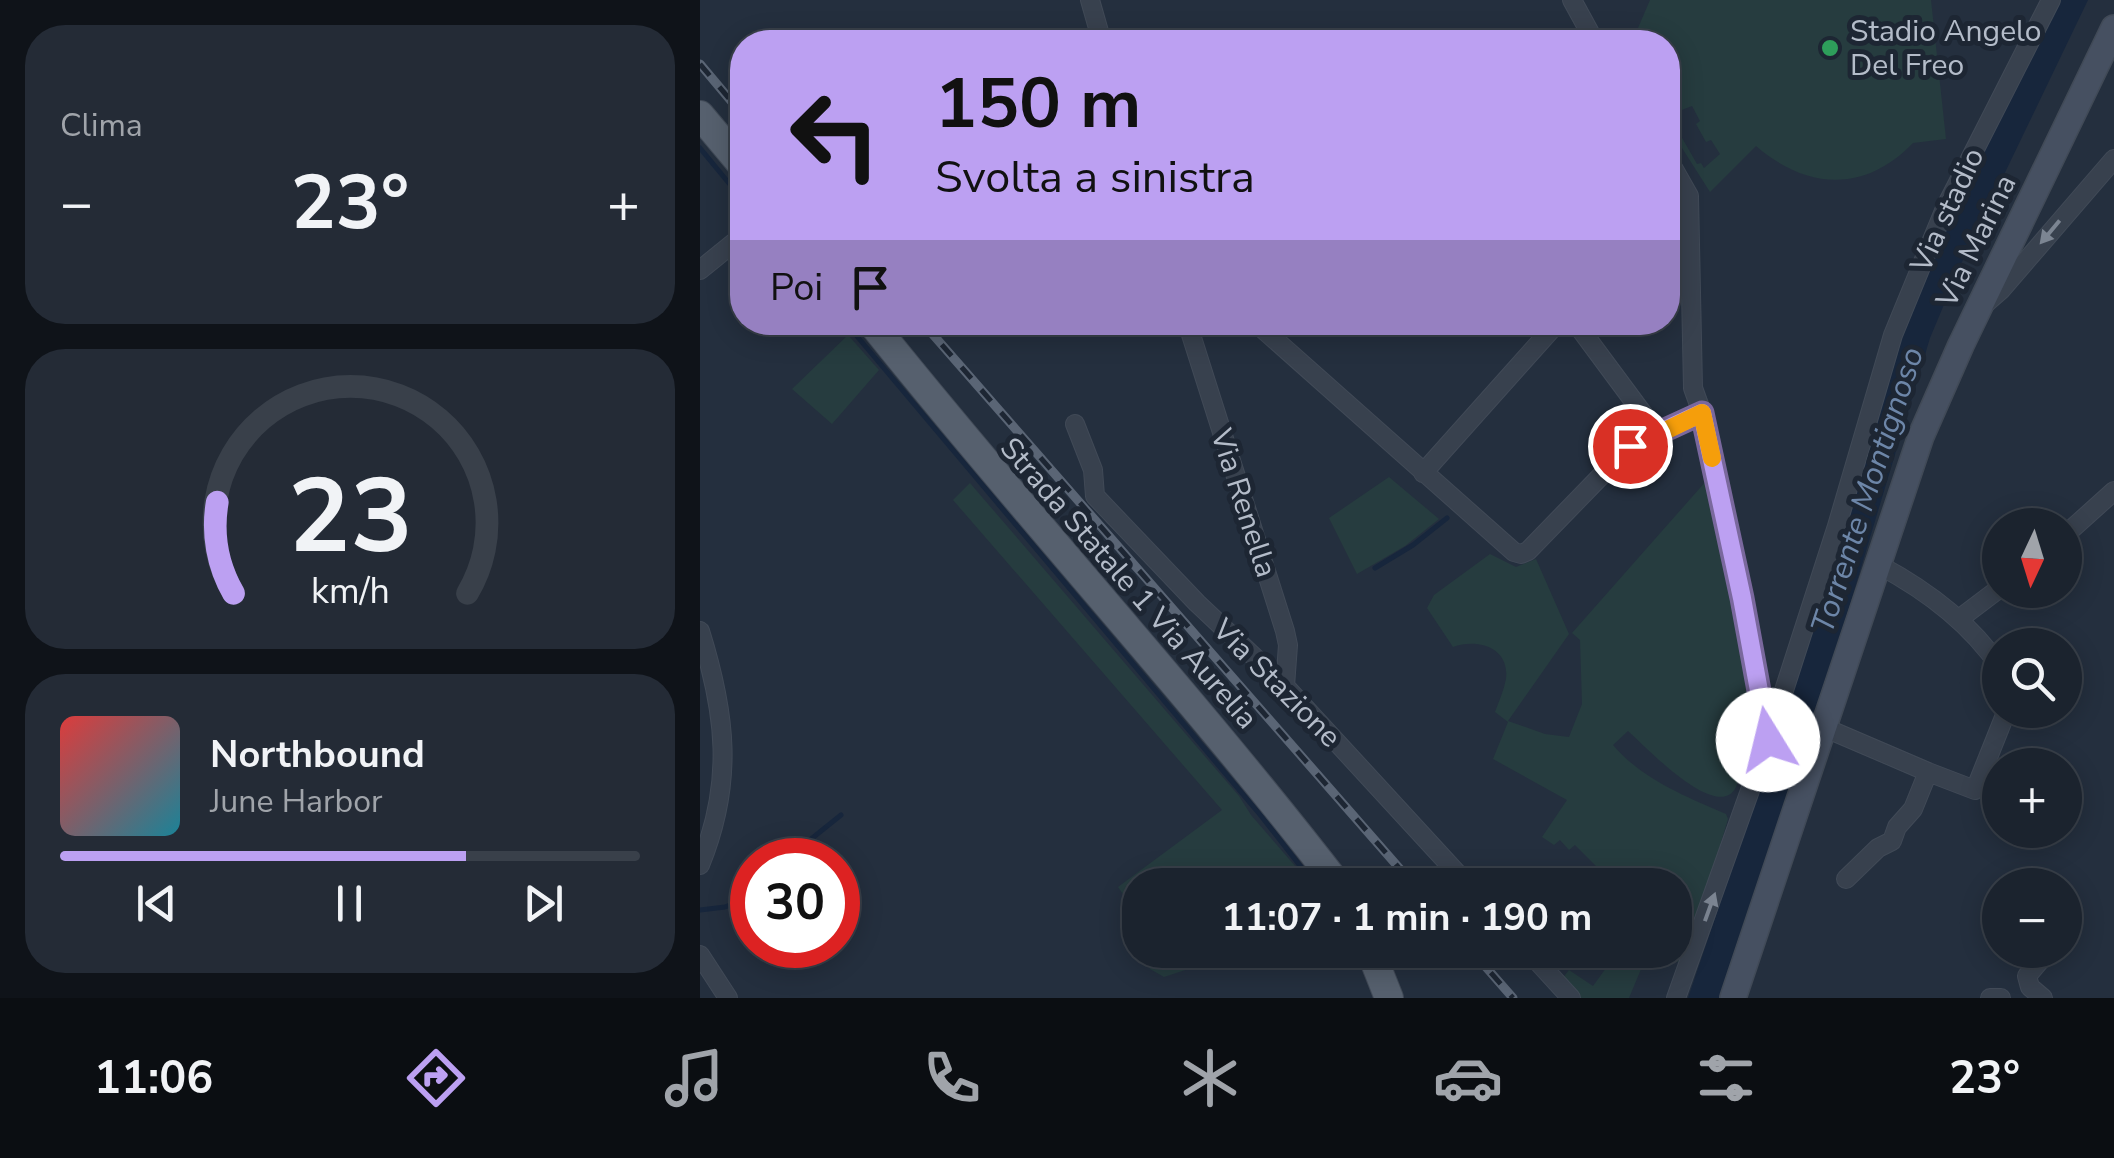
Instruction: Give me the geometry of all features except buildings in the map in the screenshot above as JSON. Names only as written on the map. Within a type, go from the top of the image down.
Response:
[{"type":"main road","name":"Via Marina","points":[[1734,998],[1921,436],[2114,28]]},
{"type":"main road","points":[[700,115],[730,151]]},
{"type":"main road","name":"Strada Statale 1 Via Aurelia","points":[[881,335],[962,438],[1271,798],[1325,868]]},
{"type":"main road","points":[[1378,968],[1390,998]]},
{"type":"street","points":[[1090,0],[1099,30]]},
{"type":"street","points":[[1572,0],[1588,30]]},
{"type":"street","name":"Via stadio","points":[[1676,998],[1768,740],[1838,526],[1893,335],[1946,206],[2050,0]]},
{"type":"street","points":[[1978,310],[2001,290],[2114,159]]},
{"type":"street","points":[[1680,182],[1688,196],[1691,378],[1742,598],[1768,740]]},
{"type":"street","points":[[700,270],[730,246]]},
{"type":"street","name":"Via Renella","points":[[1191,335],[1288,645],[1285,686]]},
{"type":"street","points":[[1270,335],[1423,473],[1521,554],[1630,446],[1702,413]]},
{"type":"street","points":[[1423,473],[1546,335]]},
{"type":"street","points":[[1584,335],[1658,434]]},
{"type":"street","name":"Via Stazione","points":[[1075,424],[1093,470],[1094,496],[1196,603],[1285,686],[1452,868]]},
{"type":"street","points":[[2082,520],[2114,491]]},
{"type":"street","points":[[1880,565],[1959,619],[1982,642]]},
{"type":"street","points":[[1959,619],[1982,602]]},
{"type":"street","points":[[700,631],[721,707],[723,751],[720,801],[700,865]]},
{"type":"street","points":[[1823,727],[1975,790],[2001,728]]},
{"type":"street","points":[[1846,879],[1878,848],[1892,841],[1897,827],[1913,808],[1928,772]]},
{"type":"street","points":[[700,955],[728,998]]},
{"type":"street","points":[[1544,968],[1571,998]]},
{"type":"street","points":[[2034,968],[2027,976],[2030,987],[2043,998]]},
{"type":"street","points":[[1990,998],[2001,998]]},
{"type":"green space","points":[[1650,0],[1931,0],[1946,139],[1913,143],[1875,171],[1836,180],[1795,171],[1756,146],[1710,192],[1680,145],[1680,134],[1697,164],[1704,168],[1720,154],[1711,140],[1706,142],[1692,106],[1680,111],[1680,30],[1637,30]]},
{"type":"green space","points":[[848,335],[879,370],[832,424],[792,389]]},
{"type":"green space","points":[[1389,477],[1439,519],[1405,546],[1357,574],[1329,518]]},
{"type":"green space","points":[[1707,480],[1738,618],[1758,737],[1746,754],[1736,787],[1727,796],[1714,796],[1682,779],[1628,731],[1613,745],[1651,777],[1726,814],[1728,819],[1692,939],[1692,868],[1598,868],[1575,845],[1569,850],[1560,840],[1554,845],[1542,837],[1567,800],[1493,759],[1508,722],[1495,712],[1506,679],[1503,659],[1481,645],[1453,647],[1427,608],[1434,595],[1490,554],[1516,567],[1536,559],[1569,634],[1508,721],[1545,734],[1569,737],[1582,704],[1580,640],[1572,633]]},
{"type":"green space","points":[[970,483],[1297,868],[1144,868],[1222,810],[953,500]]},
{"type":"green space","points":[[1149,968],[1191,968],[1164,977]]},
{"type":"green space","points":[[1606,968],[1642,968],[1629,998],[1579,998],[1562,979],[1569,970],[1593,986]]},
{"type":"water","name":"Torrente Montignoso","points":[[2058,0],[2088,0],[1961,264],[1930,338],[1821,701],[1721,998],[1688,998],[1764,774],[1907,317]]},
{"type":"waterway","points":[[700,148],[730,184]]},
{"type":"waterway","points":[[856,335],[1302,868]]},
{"type":"waterway","points":[[1375,568],[1447,518]]},
{"type":"waterway","points":[[812,838],[841,815]]},
{"type":"waterway","points":[[700,910],[730,905]]},
{"type":"railway","points":[[700,64],[730,100]]},
{"type":"railway","points":[[933,335],[1399,868]]},
{"type":"railway","points":[[1487,968],[1513,998]]},
{"type":"slow traffic","points":[[1669,429],[1702,413],[1712,458]]},
{"type":"place","name":"Stadio Angelo Del Freo","points":[[1830,48]]},
{"type":"route","points":[[1630,446],[1702,413],[1768,740]]}]
